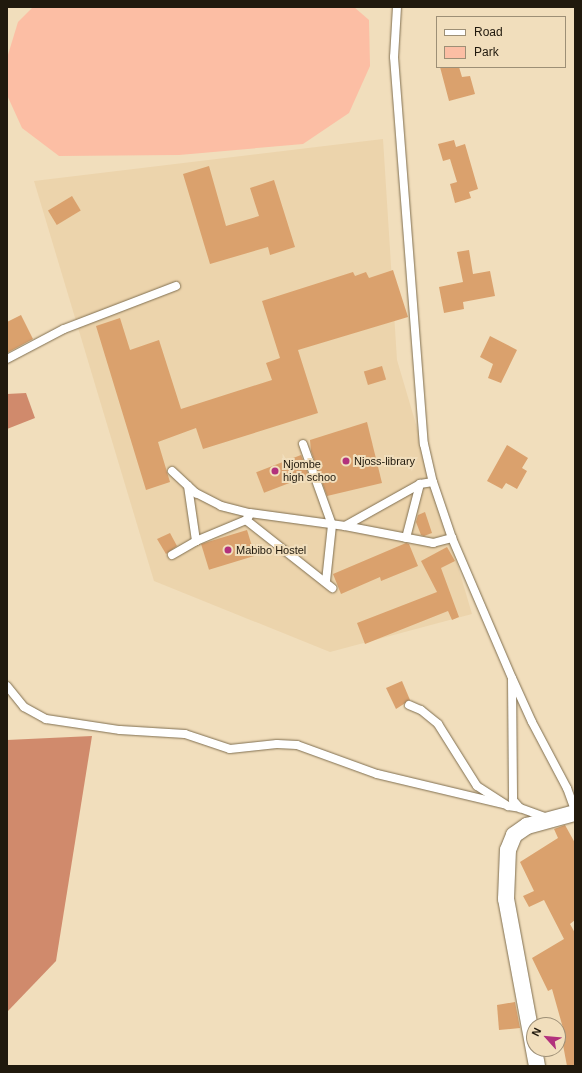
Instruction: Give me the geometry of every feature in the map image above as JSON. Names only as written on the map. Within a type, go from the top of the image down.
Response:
[{"type":"street","points":[[537,1066],[514,950],[506,899],[508,850],[514,835],[527,826],[575,813]]},
{"type":"lane","points":[[398,7],[394,57],[406,228],[424,444],[433,482],[452,538],[512,678],[532,722],[567,788],[575,810]]},
{"type":"lane","points":[[7,359],[64,329],[176,286]]},
{"type":"lane","points":[[248,517],[329,584],[332,525],[303,444]]},
{"type":"lane","points":[[172,471],[196,494],[220,506],[248,517],[345,526],[433,543],[452,538]]},
{"type":"lane","points":[[345,526],[420,484],[433,482]]},
{"type":"lane","points":[[406,538],[420,484]]},
{"type":"lane","points":[[188,486],[196,541]]},
{"type":"lane","points":[[172,555],[196,541],[248,517]]},
{"type":"lane","points":[[512,678],[512,792],[514,802],[520,808]]},
{"type":"lane","points":[[7,686],[24,707],[46,719],[120,730],[180,733],[230,749],[277,744],[297,745],[377,774],[520,808],[551,819]]},
{"type":"lane","points":[[409,705],[429,716],[477,786],[503,804]]},
{"type":"shaded area","name":"Njombe high schoo","points":[[383,139],[397,360],[472,614],[330,652],[154,581],[34,181]]},
{"type":"shaded area","points":[[26,393],[35,418],[7,429],[7,394]]},
{"type":"shaded area","points":[[92,736],[56,961],[7,1012],[7,740]]},
{"type":"green space","points":[[33,7],[354,7],[369,20],[370,66],[349,113],[303,144],[179,155],[59,156],[22,128],[7,95],[7,58],[18,22]]},
{"type":"building","points":[[440,68],[459,68],[462,77],[470,76],[475,94],[449,101]]},
{"type":"building","points":[[454,140],[456,147],[465,144],[478,189],[469,192],[471,198],[455,203],[450,184],[457,182],[450,159],[443,161],[438,144]]},
{"type":"building","points":[[209,166],[226,226],[259,216],[250,188],[274,180],[295,247],[270,255],[268,247],[210,264],[183,174]]},
{"type":"building","points":[[72,196],[81,211],[57,225],[48,210]]},
{"type":"building","points":[[469,250],[473,274],[490,271],[495,296],[463,302],[464,309],[444,313],[439,287],[463,282],[457,252]]},
{"type":"building","points":[[393,270],[408,317],[298,350],[318,413],[203,449],[196,428],[158,442],[170,482],[146,490],[96,326],[120,318],[130,350],[159,340],[181,409],[272,380],[266,363],[280,358],[262,301],[353,272],[355,276],[366,272],[369,278]]},
{"type":"building","points":[[21,315],[33,339],[7,353],[7,322]]},
{"type":"building","points":[[490,336],[517,350],[501,383],[488,378],[493,364],[480,357]]},
{"type":"building","points":[[382,366],[386,379],[368,385],[364,372]]},
{"type":"building","name":"Njoss-library","points":[[367,422],[382,483],[327,496],[311,451],[310,440]]},
{"type":"building","points":[[507,445],[528,458],[522,468],[527,471],[517,489],[506,483],[502,489],[487,481]]},
{"type":"building","points":[[301,455],[309,476],[264,493],[256,472]]},
{"type":"building","points":[[425,512],[432,533],[424,536],[421,535],[416,522],[418,515]]},
{"type":"building","name":"Mabibo Hostel","points":[[247,530],[255,556],[209,570],[201,544]]},
{"type":"building","points":[[170,533],[177,546],[166,554],[157,539]]},
{"type":"building","points":[[406,543],[409,544],[418,566],[381,581],[380,577],[341,594],[333,574]]},
{"type":"building","points":[[447,547],[455,561],[441,568],[459,617],[452,620],[448,611],[365,644],[357,623],[437,592],[421,561]]},
{"type":"building","points":[[402,681],[410,700],[396,709],[386,688]]},
{"type":"building","points":[[565,825],[575,843],[575,920],[570,924],[575,933],[575,1066],[567,1066],[565,1057],[566,1017],[560,1017],[552,989],[548,991],[532,958],[564,939],[544,900],[529,907],[523,896],[534,891],[520,862],[558,838],[554,829]]},
{"type":"building","points":[[515,1002],[520,1028],[499,1030],[497,1005]]},
{"type":"place","name":"Njoss-library","points":[[346,461]]},
{"type":"place","name":"Njombe high schoo","points":[[275,471]]},
{"type":"place","name":"Mabibo Hostel","points":[[228,550]]}]
